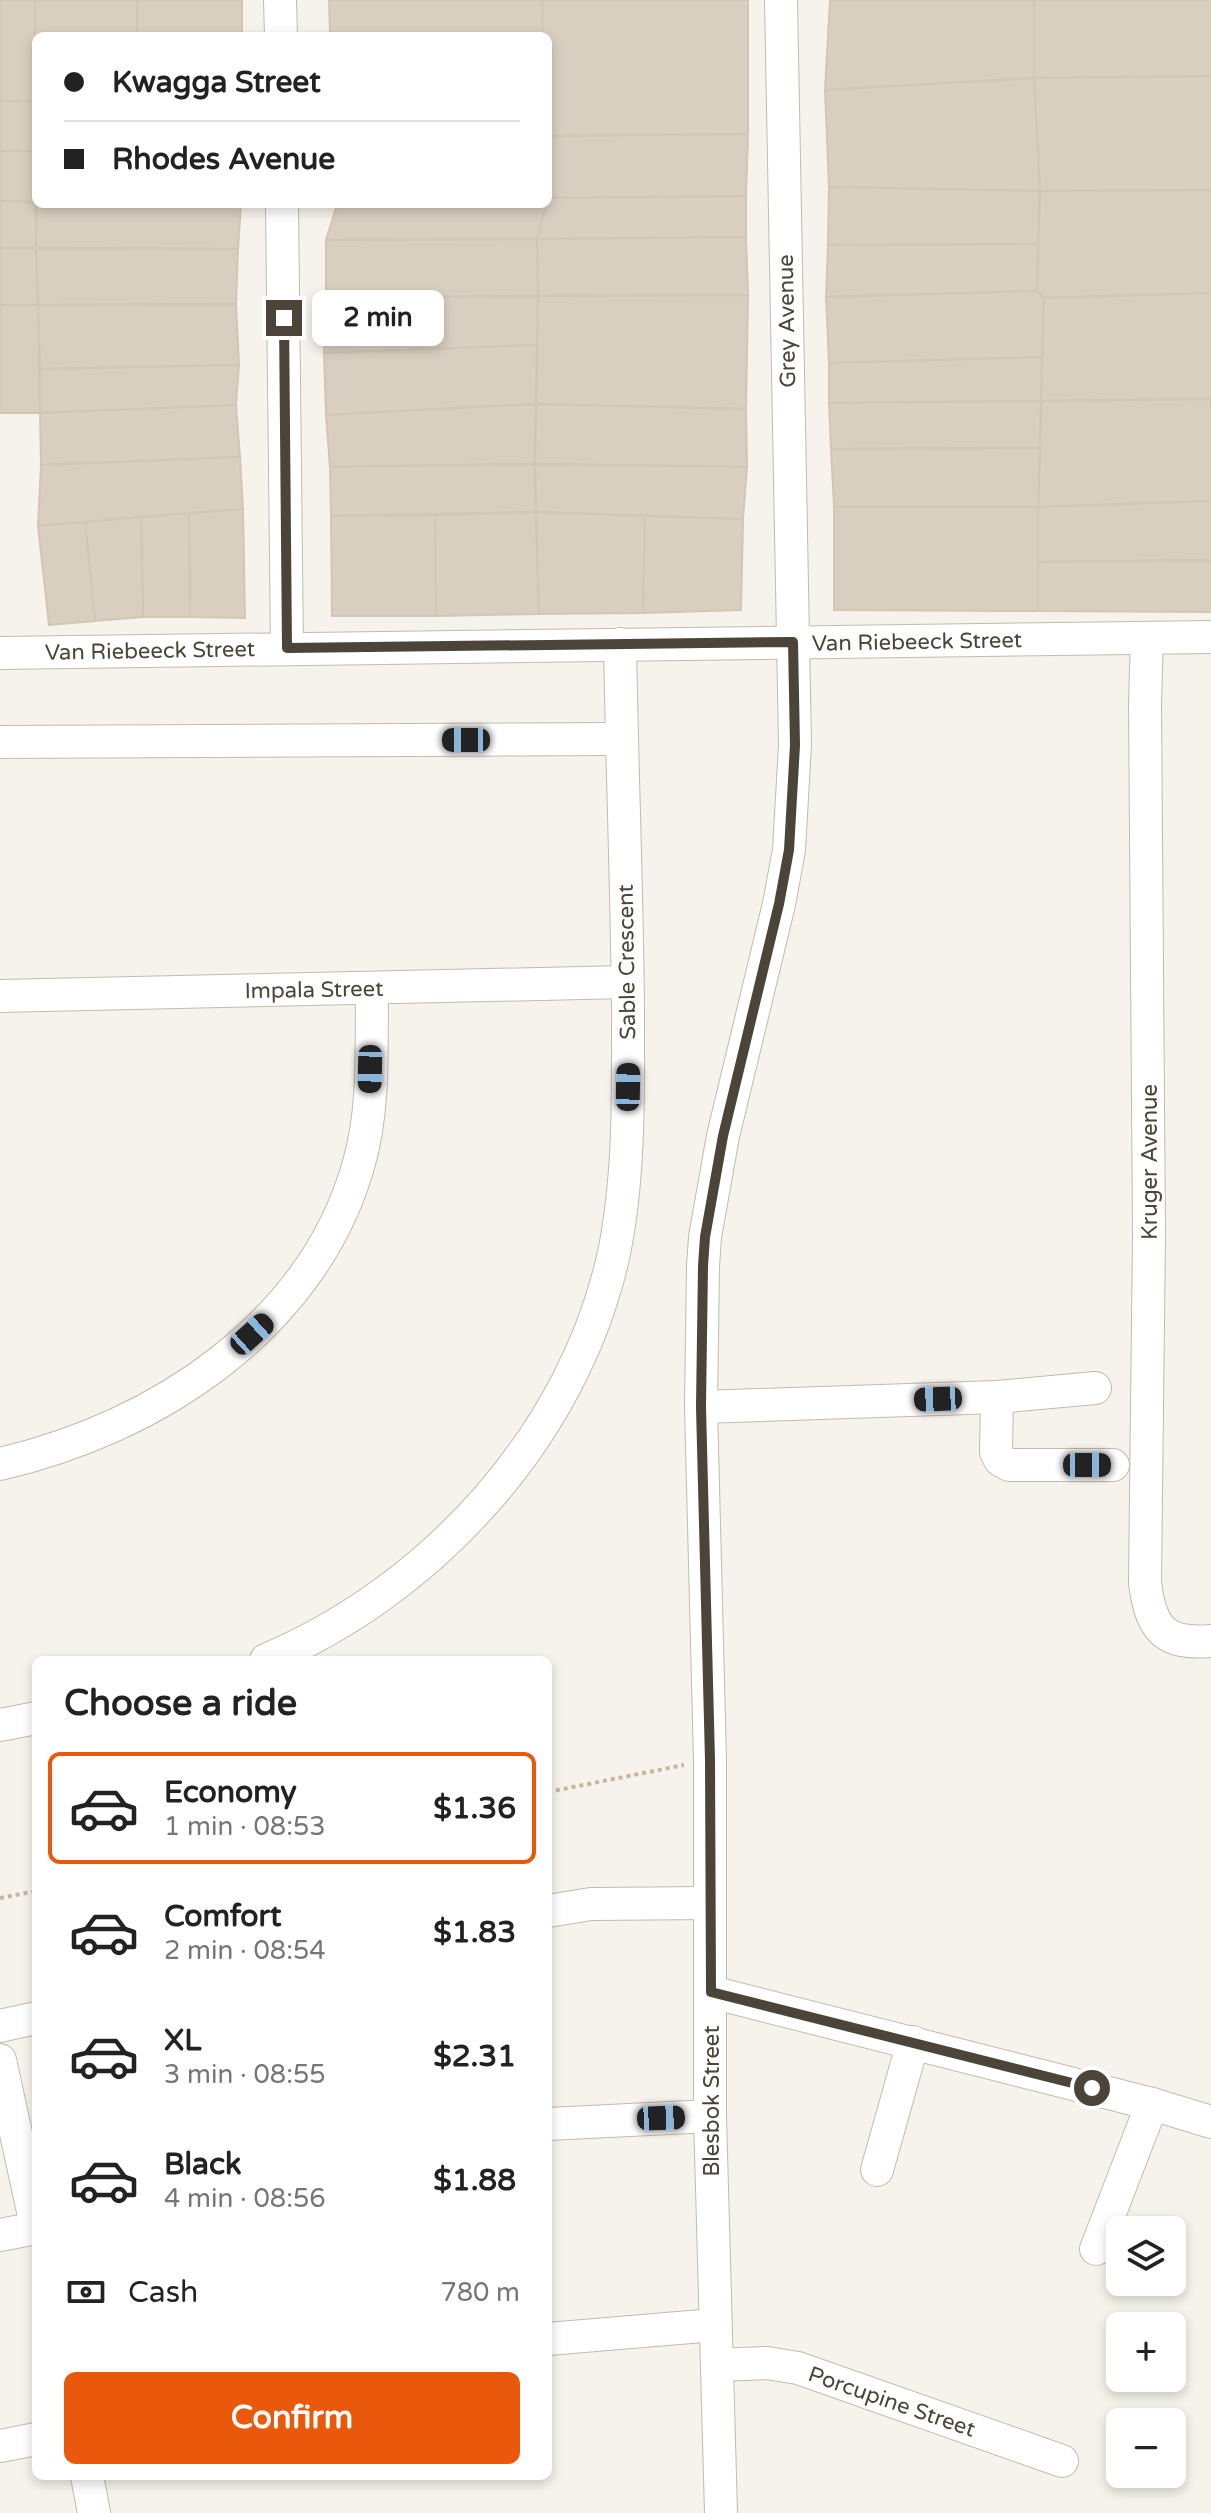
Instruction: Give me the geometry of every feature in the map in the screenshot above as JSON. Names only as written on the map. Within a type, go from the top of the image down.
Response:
[{"type":"street","points":[[280,0],[281,32]]},
{"type":"street","name":"Grey Avenue","points":[[781,0],[793,642]]},
{"type":"street","points":[[282,208],[287,648]]},
{"type":"street","name":"Van Riebeeck Street","points":[[0,653],[1211,637]]},
{"type":"street","name":"Kruger Avenue","points":[[1147,638],[1149,1250],[1145,1583],[1154,1618],[1166,1634],[1183,1642],[1211,1641]]},
{"type":"street","name":"Blesbok Street","points":[[721,2513],[710,2116],[710,1760],[701,1407],[705,1237],[723,1136],[789,850],[795,745],[793,642]]},
{"type":"street","name":"Sable Crescent","points":[[273,1656],[353,1613],[391,1587],[431,1555],[468,1519],[536,1436],[579,1356],[597,1310],[617,1233],[626,1137],[627,982],[620,644]]},
{"type":"street","points":[[0,742],[621,739]]},
{"type":"street","name":"Impala Street","points":[[0,996],[627,982]]},
{"type":"street","points":[[0,1464],[98,1434],[155,1405],[234,1351],[270,1318],[294,1290],[332,1236],[348,1201],[360,1160],[370,1088],[372,988]]},
{"type":"street","points":[[701,1407],[997,1397],[1095,1388]]},
{"type":"street","points":[[997,1397],[996,1452],[1000,1460],[1009,1465],[1113,1465]]},
{"type":"street","points":[[0,1725],[32,1719]]},
{"type":"street","points":[[552,1910],[591,1904],[710,1903]]},
{"type":"street","points":[[711,1992],[1152,2104],[1211,2122]]},
{"type":"street","points":[[0,2026],[32,2019]]},
{"type":"street","points":[[877,2170],[913,2042]]},
{"type":"street","points":[[0,2060],[32,2208]]},
{"type":"street","points":[[1096,2249],[1152,2104]]},
{"type":"street","points":[[552,2124],[710,2116]]},
{"type":"street","points":[[0,2235],[32,2228]]},
{"type":"street","points":[[552,2339],[714,2325]]},
{"type":"street","name":"Porcupine Street","points":[[717,2365],[767,2363],[798,2368],[1062,2461]]},
{"type":"street","points":[[0,2446],[32,2440]]},
{"type":"street","points":[[88,2480],[94,2513]]},
{"type":"path","points":[[552,1791],[710,1760]]},
{"type":"path","points":[[0,1898],[32,1892]]},
{"type":"building","points":[[0,0],[35,0],[32,101],[0,101]]},
{"type":"building","points":[[35,0],[137,0],[137,32],[35,32]]},
{"type":"building","points":[[137,0],[242,0],[242,32],[137,32]]},
{"type":"building","points":[[329,0],[542,0],[543,32],[330,32]]},
{"type":"building","points":[[542,0],[748,0],[748,134],[552,136],[552,32],[543,32]]},
{"type":"building","points":[[830,0],[1034,0],[1034,78],[825,90]]},
{"type":"building","points":[[1034,0],[1211,0],[1211,76],[1034,78]]},
{"type":"building","points":[[1211,76],[1211,190],[1040,191],[1034,78]]},
{"type":"building","points":[[1034,78],[1040,191],[829,187],[825,90]]},
{"type":"building","points":[[0,101],[32,101],[32,151],[0,151]]},
{"type":"building","points":[[748,134],[746,196],[552,198],[552,136]]},
{"type":"building","points":[[0,151],[32,151],[32,202],[0,201]]},
{"type":"building","points":[[829,187],[1040,191],[1038,244],[828,245]]},
{"type":"building","points":[[1211,190],[1211,293],[1044,298],[1037,291],[1040,191]]},
{"type":"building","points":[[746,196],[746,237],[537,239],[545,208],[552,208],[552,198]]},
{"type":"building","points":[[0,201],[32,202],[32,208],[36,208],[36,248],[0,248]]},
{"type":"building","points":[[37,208],[241,208],[238,249],[36,248]]},
{"type":"building","points":[[336,208],[545,208],[537,239],[326,240]]},
{"type":"building","points":[[746,237],[748,295],[538,296],[537,239]]},
{"type":"building","points":[[537,239],[538,296],[326,298],[326,240]]},
{"type":"building","points":[[1038,244],[1037,291],[826,297],[828,245]]},
{"type":"building","points":[[0,248],[36,248],[38,305],[0,305]]},
{"type":"building","points":[[36,248],[238,249],[236,304],[38,305]]},
{"type":"building","points":[[1037,291],[1044,298],[1042,357],[829,363],[826,297]]},
{"type":"building","points":[[1211,293],[1211,399],[1041,401],[1044,298]]},
{"type":"building","points":[[748,295],[746,409],[536,404],[538,296]]},
{"type":"building","points":[[538,296],[537,345],[324,353],[326,298]]},
{"type":"building","points":[[236,304],[239,365],[40,369],[38,305]]},
{"type":"building","points":[[0,305],[38,305],[40,413],[0,413]]},
{"type":"building","points":[[537,345],[536,404],[326,415],[324,353]]},
{"type":"building","points":[[1042,357],[1041,401],[829,403],[829,363]]},
{"type":"building","points":[[239,365],[236,405],[40,413],[40,369]]},
{"type":"building","points":[[1211,399],[1211,501],[1038,507],[1041,401]]},
{"type":"building","points":[[1041,401],[1040,448],[831,449],[829,403]]},
{"type":"building","points":[[536,404],[535,464],[330,467],[326,415]]},
{"type":"building","points":[[536,404],[746,409],[747,467],[535,464]]},
{"type":"building","points":[[236,405],[240,457],[41,465],[40,413]]},
{"type":"building","points":[[1040,448],[1038,507],[834,507],[831,449]]},
{"type":"building","points":[[240,457],[243,509],[38,526],[41,465]]},
{"type":"building","points":[[535,464],[536,512],[331,516],[330,467]]},
{"type":"building","points":[[535,464],[747,467],[743,519],[536,512]]},
{"type":"building","points":[[1211,501],[1211,560],[1038,562],[1038,507]]},
{"type":"building","points":[[834,507],[1038,507],[1038,611],[834,610]]},
{"type":"building","points":[[243,509],[245,618],[190,617],[189,513]]},
{"type":"building","points":[[536,512],[539,614],[436,616],[435,515]]},
{"type":"building","points":[[536,512],[645,516],[643,613],[539,614]]},
{"type":"building","points":[[189,513],[190,617],[143,617],[141,517]]},
{"type":"building","points":[[435,515],[436,616],[332,616],[331,516]]},
{"type":"building","points":[[645,516],[743,519],[741,610],[643,613]]},
{"type":"building","points":[[141,517],[143,617],[95,621],[85,522]]},
{"type":"building","points":[[85,522],[95,621],[49,625],[38,526]]},
{"type":"building","points":[[1211,560],[1211,612],[1038,611],[1038,562]]},
{"type":"route","points":[[284,318],[287,648],[793,642],[795,745],[789,850],[723,1136],[705,1237],[703,1266],[701,1407],[710,1760],[711,1992],[1092,2088]]}]
